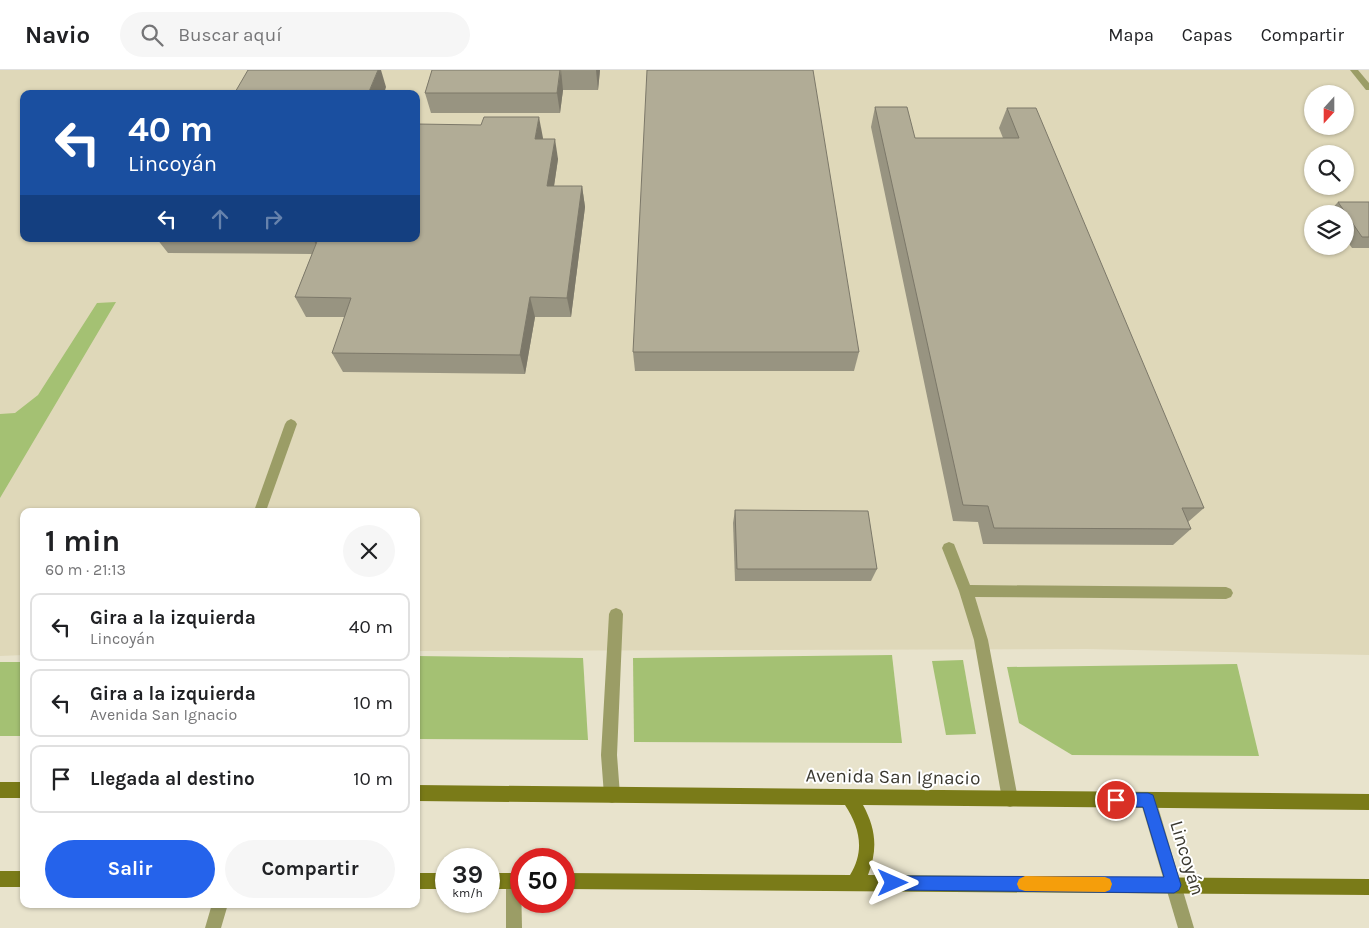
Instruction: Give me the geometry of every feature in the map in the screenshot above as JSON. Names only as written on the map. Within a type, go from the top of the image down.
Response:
[{"type":"main road","points":[[0,790],[20,790]]},
{"type":"main road","name":"Avenida San Ignacio","points":[[420,793],[1369,802]]},
{"type":"main road","points":[[849,797],[867,830],[866,860],[862,872],[854,883]]},
{"type":"main road","points":[[0,879],[20,879]]},
{"type":"main road","points":[[420,881],[435,881]]},
{"type":"main road","points":[[575,882],[1369,887]]},
{"type":"street","points":[[1354,70],[1369,88]]},
{"type":"street","points":[[261,508],[291,424]]},
{"type":"street","points":[[949,548],[966,591],[980,640],[1010,799]]},
{"type":"street","points":[[966,591],[1226,593]]},
{"type":"street","points":[[612,795],[609,754],[616,614]]},
{"type":"street","name":"Lincoyán","points":[[1148,800],[1186,928]]},
{"type":"street","points":[[213,928],[219,908]]},
{"type":"street","points":[[514,928],[515,913]]},
{"type":"shaded area","points":[[0,70],[1369,70],[1369,655],[1087,649],[420,651],[420,508],[20,508],[20,655],[0,656]]},
{"type":"green space","points":[[116,302],[0,498],[0,414],[15,413],[38,395],[97,303]]},
{"type":"green space","points":[[892,655],[902,743],[634,742],[633,658]]},
{"type":"green space","points":[[420,656],[583,658],[588,740],[420,739]]},
{"type":"green space","points":[[963,660],[976,734],[946,735],[932,661]]},
{"type":"green space","points":[[0,662],[20,662],[20,736],[0,736]]},
{"type":"green space","points":[[1237,664],[1259,756],[1072,755],[1019,723],[1007,667]]},
{"type":"building","points":[[248,70],[378,70],[370,90],[236,90]]},
{"type":"building","points":[[432,70],[560,70],[557,93],[425,93]]},
{"type":"building","points":[[647,70],[813,70],[859,352],[633,352]]},
{"type":"building","points":[[875,107],[907,107],[915,138],[1019,138],[1007,108],[1036,108],[1204,508],[1182,508],[1191,529],[994,528],[988,506],[963,505]]},
{"type":"building","points":[[484,117],[539,117],[535,139],[555,139],[547,186],[582,186],[567,298],[530,297],[520,355],[332,353],[351,298],[295,297],[317,242],[420,242],[420,124],[481,125]]},
{"type":"building","points":[[1338,202],[1369,202],[1369,237],[1362,237],[1354,225],[1354,205],[1340,205]]},
{"type":"building","points":[[735,510],[868,511],[877,569],[737,569]]},
{"type":"slow traffic","points":[[1025,884],[1105,884]]},
{"type":"route","points":[[893,883],[1174,885],[1148,800],[1116,800]]}]
